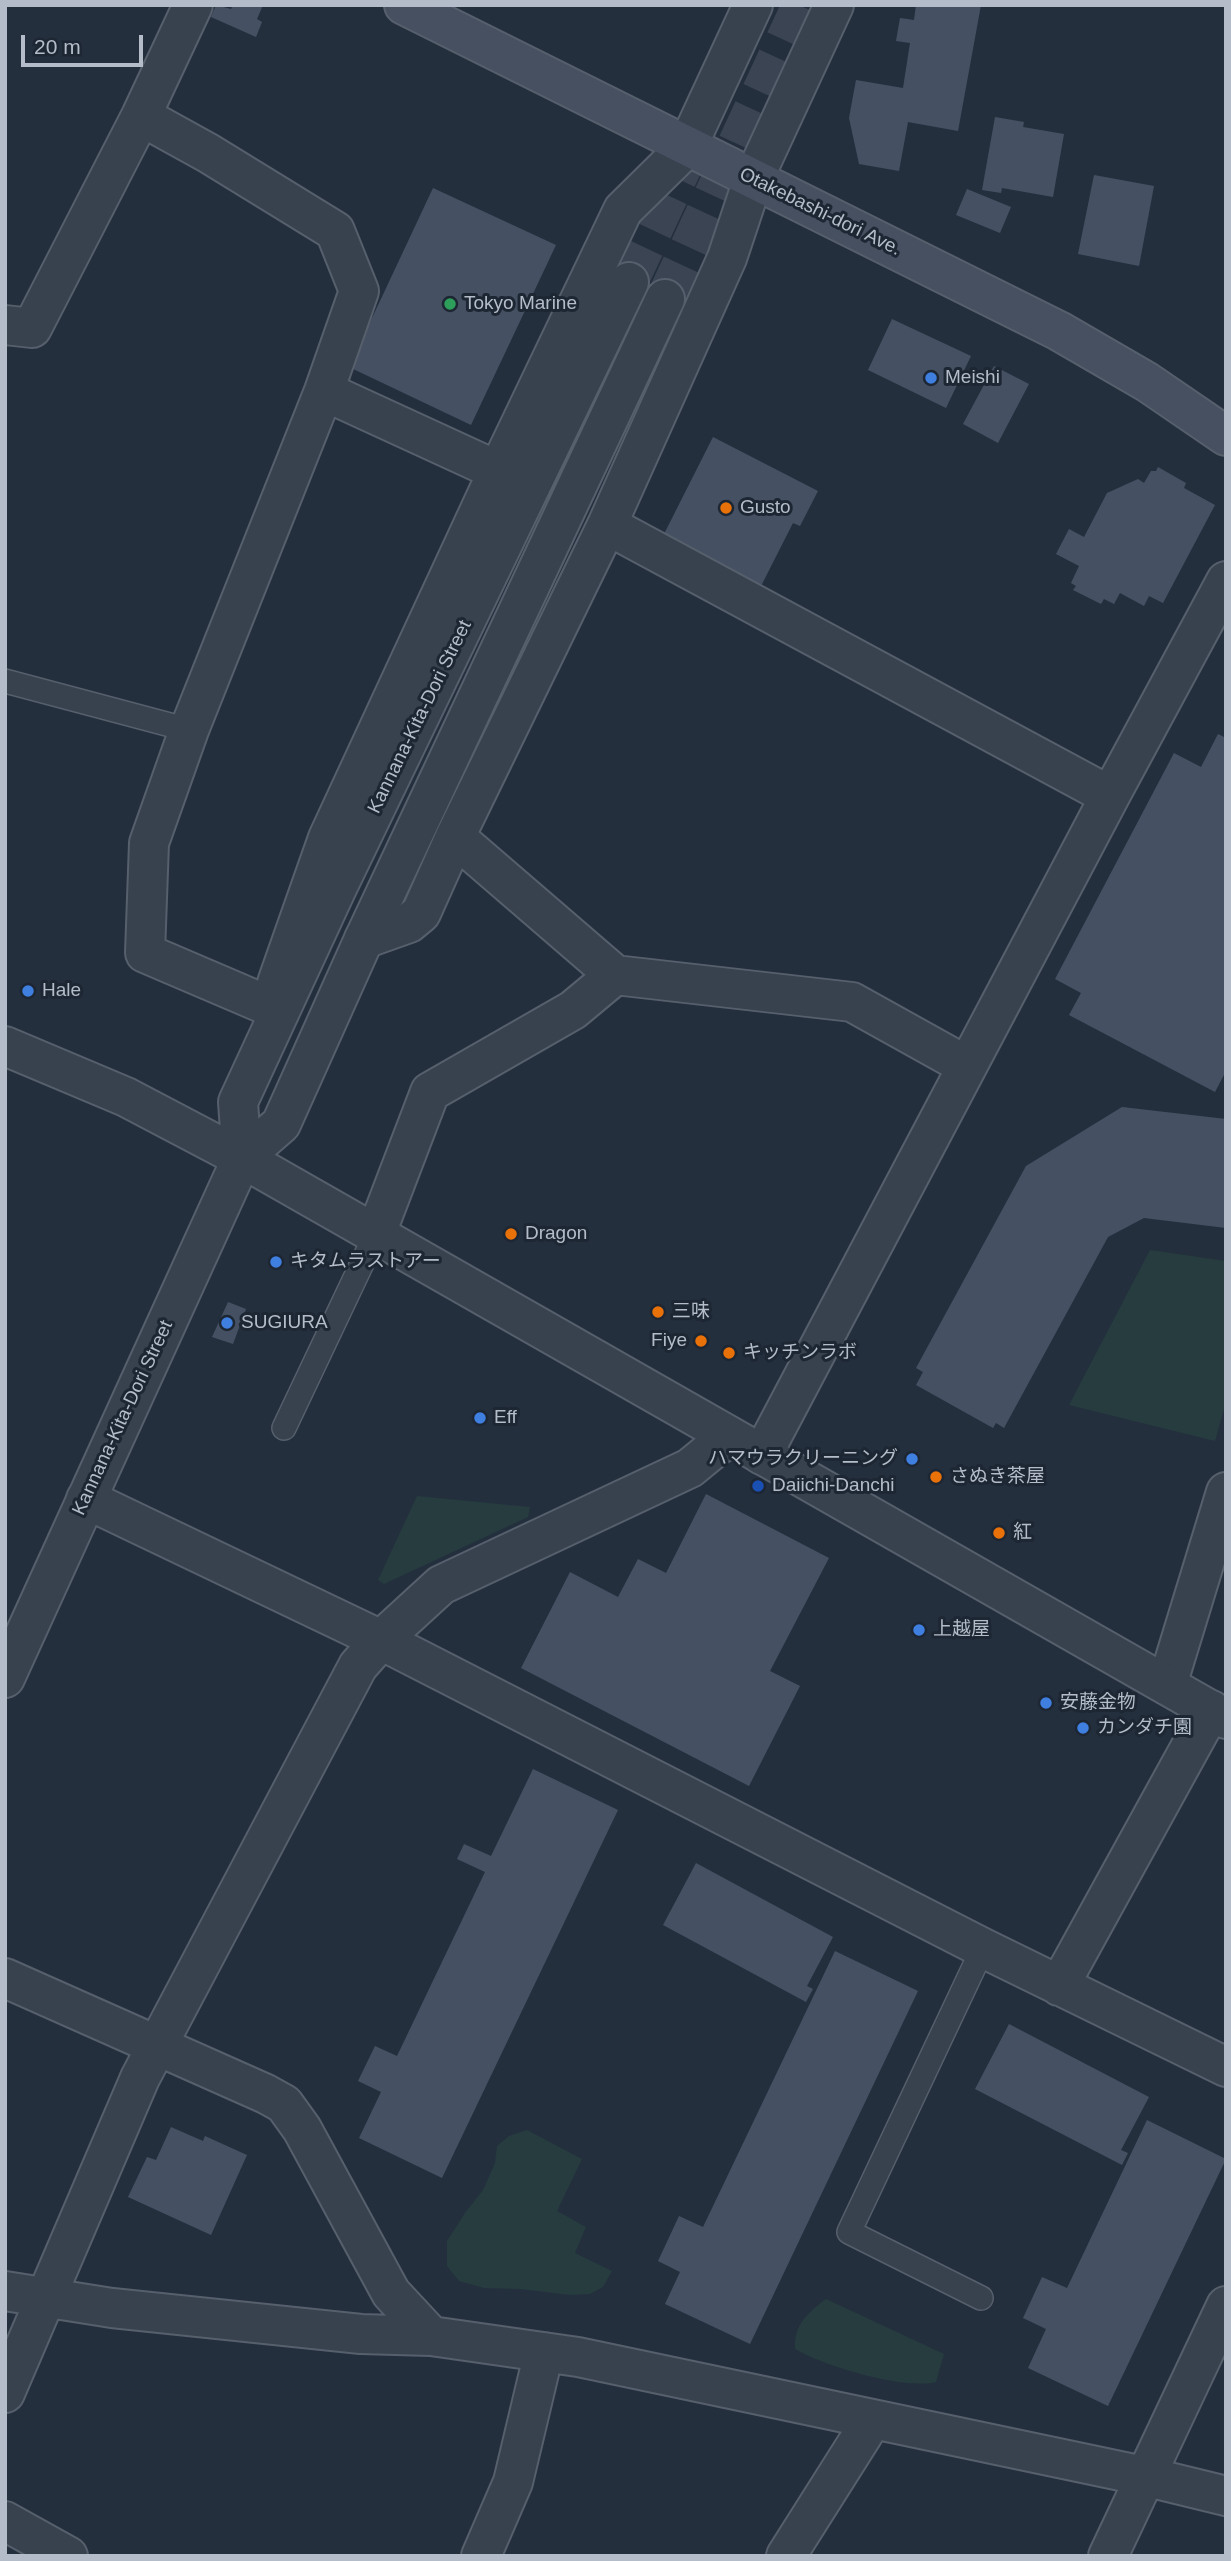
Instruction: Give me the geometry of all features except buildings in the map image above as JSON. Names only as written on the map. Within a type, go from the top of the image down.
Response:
[{"type":"main road","name":"Otakebashi-dori Ave.","points":[[404,5],[1059,331],[1147,382],[1226,436]]},
{"type":"street","points":[[5,324],[32,328],[141,116],[193,5]]},
{"type":"street","points":[[141,116],[208,153],[335,231],[359,291],[324,391],[189,730],[149,843],[145,953],[270,1019],[328,838],[498,471],[623,210],[687,147],[752,5]]},
{"type":"street","points":[[364,939],[410,923],[421,913],[455,837],[607,525],[727,258],[753,180],[834,5]]},
{"type":"street","name":"Kannana-Kita-Dori Street","points":[[242,1158],[238,1102],[270,1019],[336,890],[629,282]]},
{"type":"street","name":"Kannana-Kita-Dori Street","points":[[5,1678],[242,1158],[281,1124],[364,939],[665,299]]},
{"type":"street","points":[[324,391],[498,471]]},
{"type":"street","points":[[607,525],[1110,796]]},
{"type":"street","points":[[762,1455],[1226,581]]},
{"type":"street","points":[[455,837],[615,975],[852,1002],[967,1066]]},
{"type":"street","points":[[375,1236],[430,1092],[573,1010],[615,975]]},
{"type":"street","points":[[5,1046],[126,1097],[242,1158],[1219,1714],[1059,1986]]},
{"type":"street","points":[[5,2393],[156,2045],[358,1666],[381,1640],[441,1585],[690,1468],[729,1436]]},
{"type":"street","points":[[1167,1685],[1226,1492]]},
{"type":"street","points":[[86,1499],[381,1640],[983,1948],[1226,2067]]},
{"type":"street","points":[[5,1978],[284,2104],[302,2129],[391,2293],[431,2336]]},
{"type":"street","points":[[5,2291],[112,2308],[361,2334],[431,2336],[578,2357],[1144,2476],[1226,2496]]},
{"type":"street","points":[[1108,2556],[1226,2306]]},
{"type":"street","points":[[481,2556],[513,2482],[544,2352]]},
{"type":"street","points":[[786,2556],[873,2420]]},
{"type":"street","points":[[5,2521],[68,2556]]},
{"type":"lane","points":[[5,681],[189,730]]},
{"type":"lane","points":[[284,1428],[375,1236]]},
{"type":"lane","points":[[981,2298],[849,2232],[983,1948]]},
{"type":"green space","points":[[1150,1250],[1226,1261],[1226,1402],[1215,1441],[1069,1405]]},
{"type":"green space","points":[[417,1496],[530,1507],[528,1517],[384,1584],[378,1580]]},
{"type":"green space","points":[[527,2130],[582,2159],[557,2211],[586,2227],[575,2253],[612,2271],[603,2287],[590,2294],[570,2295],[484,2288],[459,2281],[447,2266],[447,2241],[483,2190],[495,2163],[497,2146],[509,2136]]},
{"type":"green space","points":[[826,2299],[944,2354],[936,2382],[922,2384],[885,2380],[844,2369],[795,2349],[799,2326],[813,2309]]},
{"type":"tunnel","points":[[665,299],[801,5]]},
{"type":"tunnel","points":[[629,282],[695,141]]},
{"type":"place","name":"Tokyo Marine","points":[[450,304]]},
{"type":"place","name":"Meishi","points":[[931,378]]},
{"type":"place","name":"Gusto","points":[[726,508]]},
{"type":"place","name":"Hale","points":[[28,991]]},
{"type":"place","name":"Dragon","points":[[511,1234]]},
{"type":"place","name":"キタムラストアー","points":[[276,1262]]},
{"type":"place","name":"三味","points":[[658,1312]]},
{"type":"place","name":"SUGIURA","points":[[227,1323]]},
{"type":"place","name":"Fiye","points":[[701,1341]]},
{"type":"place","name":"キッチンラボ","points":[[729,1353]]},
{"type":"place","name":"Eff","points":[[480,1418]]},
{"type":"place","name":"ハマウラクリーニング","points":[[912,1459]]},
{"type":"place","name":"さぬき茶屋","points":[[936,1477]]},
{"type":"place","name":"Daiichi-Danchi","points":[[758,1486]]},
{"type":"place","name":"紅","points":[[999,1533]]},
{"type":"place","name":"上越屋","points":[[919,1630]]},
{"type":"place","name":"安藤金物","points":[[1046,1703]]},
{"type":"place","name":"カンダチ園","points":[[1083,1728]]}]
